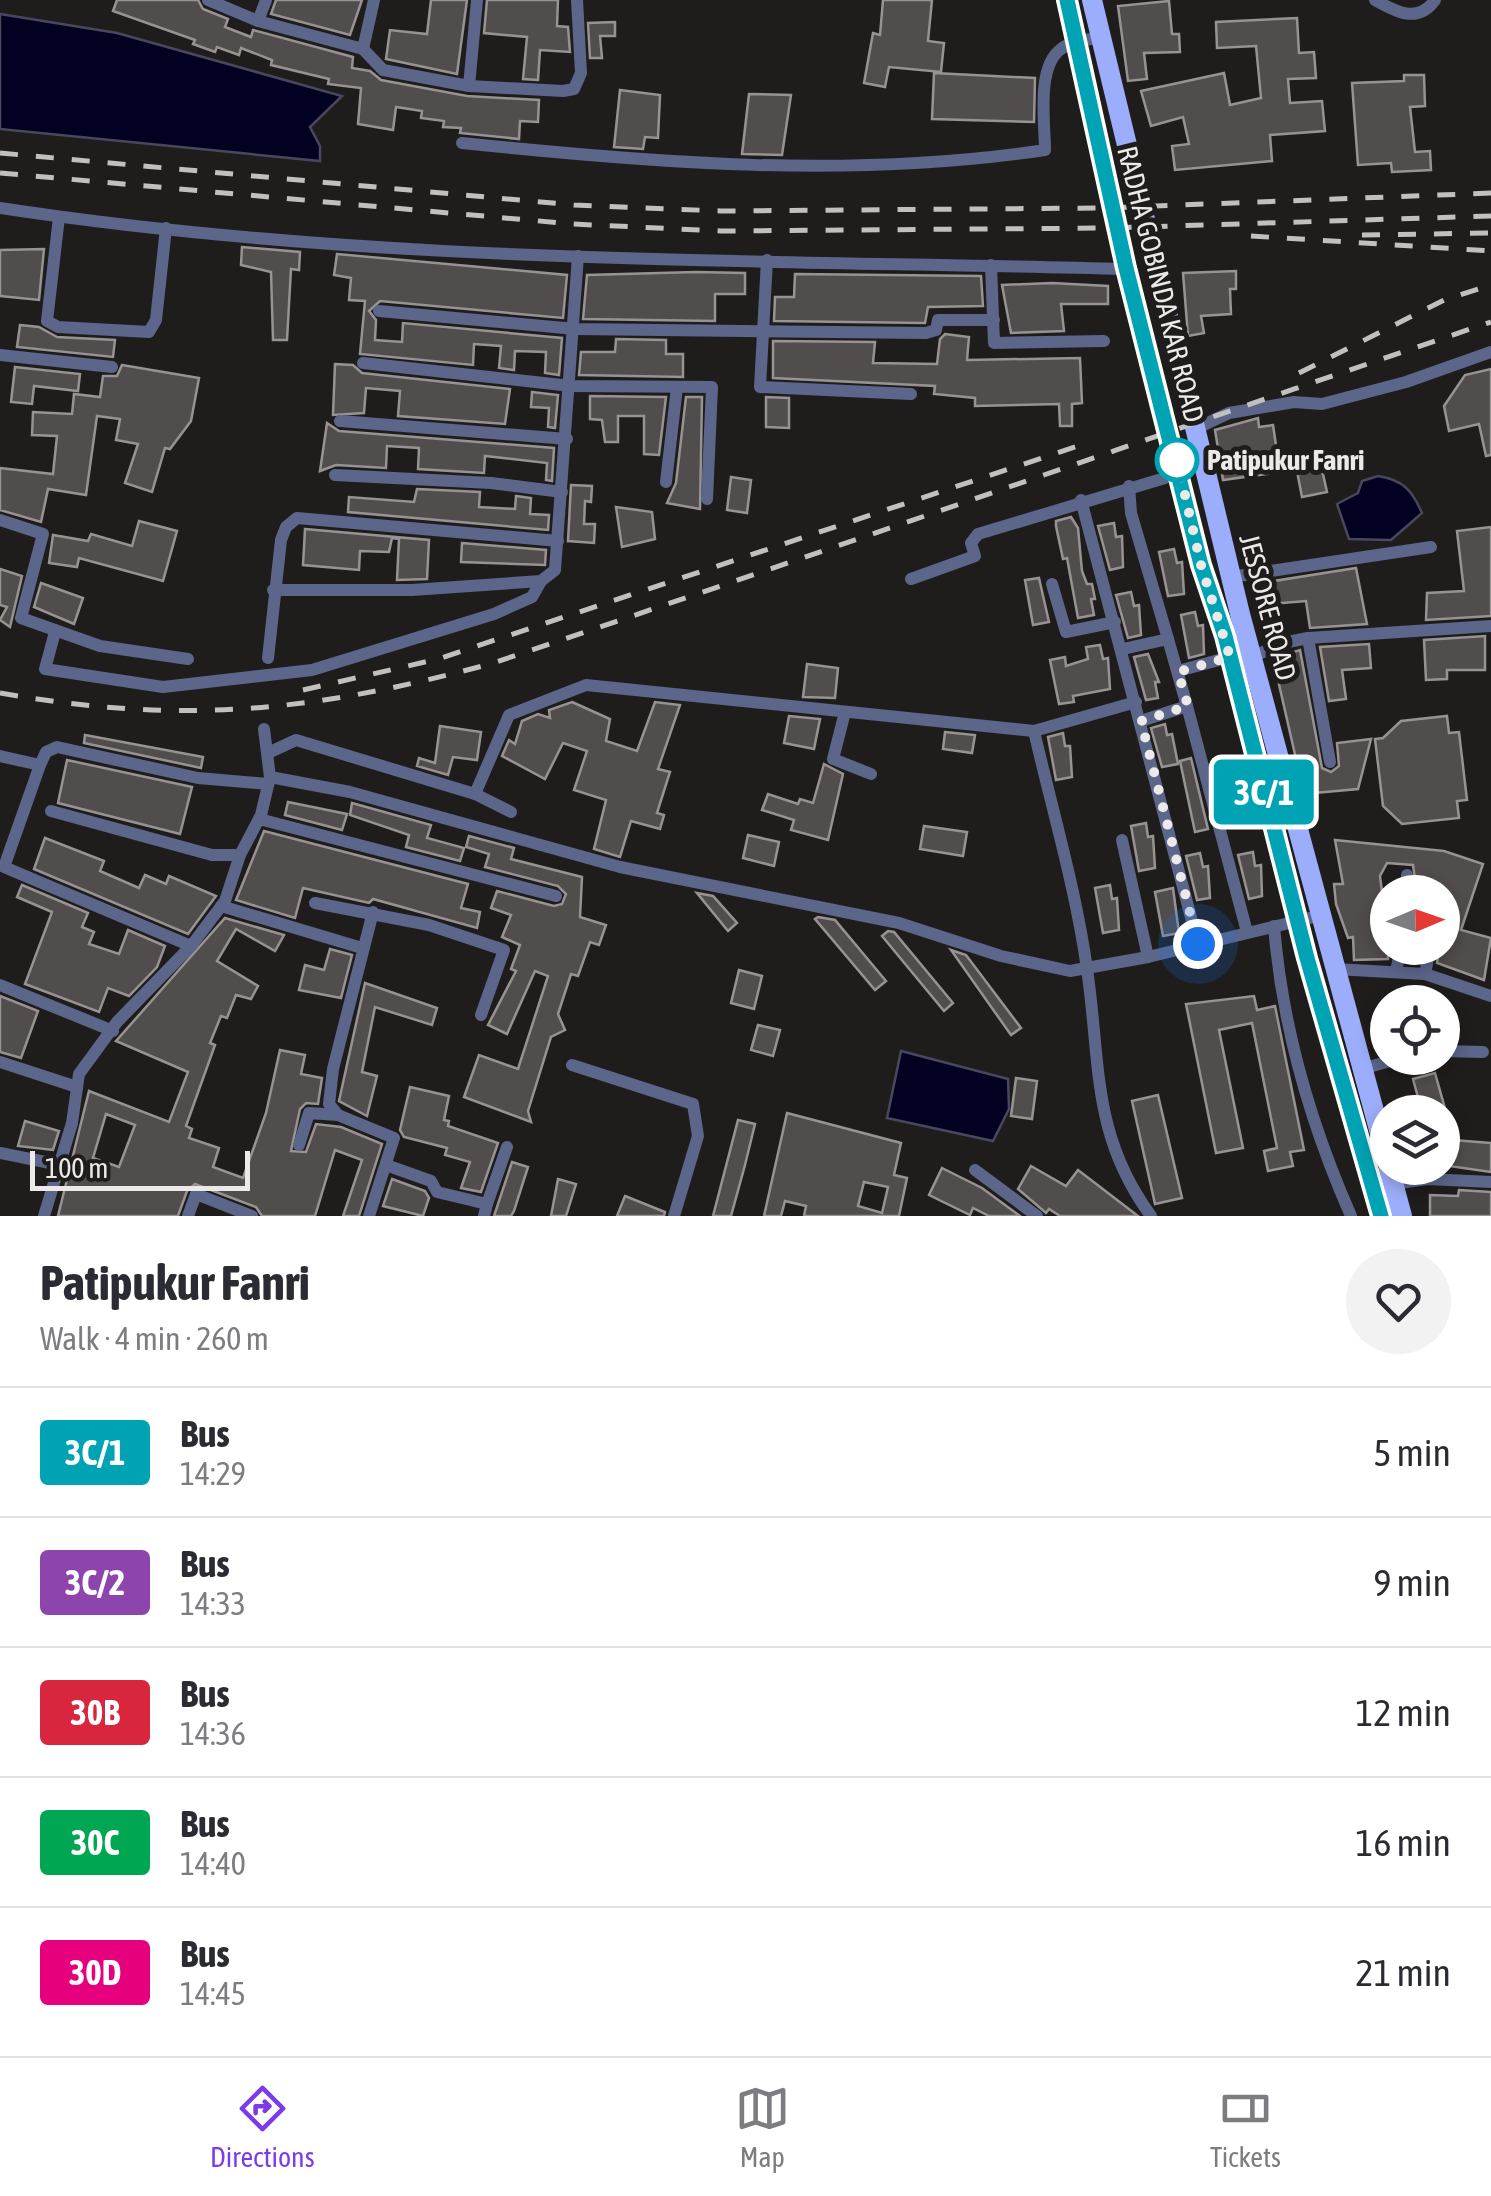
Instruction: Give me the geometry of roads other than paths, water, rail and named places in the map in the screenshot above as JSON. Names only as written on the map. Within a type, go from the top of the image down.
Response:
[{"type":"main road","name":"RADHA GOBINDA KAR ROAD","points":[[1066,0],[1126,268],[1201,565],[1234,643],[1298,920],[1380,1216]]},
{"type":"main road","name":"JESSORE ROAD","points":[[1092,0],[1231,577],[1234,643],[1252,656],[1370,1098]]},
{"type":"main road","name":"JESSORE ROAD","points":[[1394,1185],[1402,1216]]},
{"type":"street","points":[[208,0],[258,22],[363,49],[383,70],[521,91],[574,88],[581,73],[577,0]]},
{"type":"street","points":[[258,22],[266,0]]},
{"type":"street","points":[[363,49],[374,0]]},
{"type":"street","points":[[469,86],[477,0]]},
{"type":"street","points":[[1376,0],[1407,15],[1419,14],[1435,0]]},
{"type":"street","points":[[462,143],[707,163],[873,166],[1045,150],[1046,78],[1059,50],[1100,37]]},
{"type":"street","points":[[0,208],[166,228],[578,256],[1126,268]]},
{"type":"street","points":[[60,217],[48,321],[58,328],[149,332],[156,320],[166,228]]},
{"type":"street","points":[[55,632],[45,669],[164,687],[253,680],[312,670],[494,614],[532,597],[541,581],[555,570],[578,256]]},
{"type":"street","points":[[767,260],[760,387],[912,394]]},
{"type":"street","points":[[991,265],[994,343],[1104,341]]},
{"type":"street","points":[[379,311],[575,329],[763,332],[932,333],[938,320],[994,320]]},
{"type":"street","points":[[1195,428],[1229,412],[1294,402],[1322,404],[1406,382],[1491,352]]},
{"type":"street","points":[[0,355],[112,367]]},
{"type":"street","points":[[364,363],[571,386],[712,387],[706,500]]},
{"type":"street","points":[[666,482],[677,387]]},
{"type":"street","points":[[340,421],[567,439]]},
{"type":"street","points":[[334,475],[491,483],[562,492]]},
{"type":"street","points":[[911,579],[975,556],[971,542],[978,534],[1081,500],[1165,478]]},
{"type":"street","points":[[1130,486],[1130,513],[1188,706],[1247,932]]},
{"type":"street","points":[[1081,500],[1198,944]]},
{"type":"street","points":[[268,658],[281,540],[286,527],[297,518],[558,542]]},
{"type":"street","points":[[0,520],[43,534],[22,618],[100,646],[188,659]]},
{"type":"street","points":[[1231,577],[1431,547]]},
{"type":"street","points":[[273,590],[412,590],[541,581]]},
{"type":"street","points":[[1052,584],[1066,632],[1115,622]]},
{"type":"street","points":[[1252,656],[1283,642],[1308,638],[1491,626]]},
{"type":"street","points":[[1122,649],[1168,638]]},
{"type":"street","points":[[1308,638],[1330,762]]},
{"type":"street","points":[[1178,672],[1234,643]]},
{"type":"street","points":[[474,794],[509,716],[586,686],[1034,731],[1136,702]]},
{"type":"street","points":[[1141,721],[1188,706]]},
{"type":"street","points":[[845,712],[834,759],[871,774]]},
{"type":"street","points":[[44,1216],[60,1165],[79,1074],[222,906],[240,855],[260,818],[269,781],[264,729]]},
{"type":"street","points":[[1034,731],[1087,968],[1098,1094],[1107,1132],[1127,1184],[1150,1216]]},
{"type":"street","points":[[268,753],[296,740],[474,794],[511,812]]},
{"type":"street","points":[[191,946],[2,866],[46,752],[57,747],[198,778],[269,781],[350,792],[620,867],[899,923],[1041,967],[1087,968],[1148,957],[1322,915]]},
{"type":"street","points":[[0,756],[40,765]]},
{"type":"street","points":[[52,811],[212,855],[240,855]]},
{"type":"street","points":[[260,818],[556,896]]},
{"type":"street","points":[[1122,840],[1148,957]]},
{"type":"street","points":[[315,903],[372,912],[504,950],[481,1015]]},
{"type":"street","points":[[222,906],[362,948]]},
{"type":"street","points":[[338,1115],[329,1104],[333,1069],[372,912]]},
{"type":"street","points":[[1274,926],[1277,964],[1298,1059],[1324,1154],[1351,1216]]},
{"type":"street","points":[[1396,971],[1397,965]]},
{"type":"street","points":[[1425,974],[1427,965]]},
{"type":"street","points":[[1335,970],[1425,974],[1490,994]]},
{"type":"street","points":[[0,985],[113,1032]]},
{"type":"street","points":[[1460,1051],[1483,1052]]},
{"type":"street","points":[[0,1062],[77,1087]]},
{"type":"street","points":[[572,1065],[693,1104],[698,1136],[674,1216]]},
{"type":"street","points":[[1362,1069],[1370,1067]]},
{"type":"street","points":[[299,1145],[309,1113],[338,1115],[394,1138],[369,1216]]},
{"type":"street","points":[[386,1165],[431,1182],[437,1192],[486,1210],[507,1146]]},
{"type":"street","points":[[0,1152],[60,1165]]},
{"type":"street","points":[[975,1170],[1036,1216]]},
{"type":"street","points":[[1460,1181],[1491,1182]]},
{"type":"street","points":[[188,1216],[196,1194],[252,1216]]},
{"type":"water","points":[[0,14],[117,33],[342,96],[310,127],[320,146],[320,161],[0,129]]},
{"type":"water","points":[[1378,476],[1406,487],[1422,513],[1391,540],[1349,539],[1337,504],[1358,493],[1362,481]]},
{"type":"water","points":[[901,1051],[1008,1079],[1009,1109],[993,1141],[887,1118]]},
{"type":"railway","points":[[0,153],[574,205],[721,211],[1103,208],[1491,193]]},
{"type":"railway","points":[[0,173],[573,224],[721,231],[1108,228],[1491,216]]},
{"type":"railway","points":[[1362,235],[1491,233]]},
{"type":"railway","points":[[1251,236],[1491,251]]},
{"type":"railway","points":[[1299,373],[1444,300],[1491,285]]},
{"type":"railway","points":[[0,693],[128,709],[246,709],[364,693],[490,664],[1491,322]]},
{"type":"railway","points":[[303,690],[438,659],[1090,442]]},
{"type":"place","name":"Patipukur Fanri","points":[[1177,460]]}]
